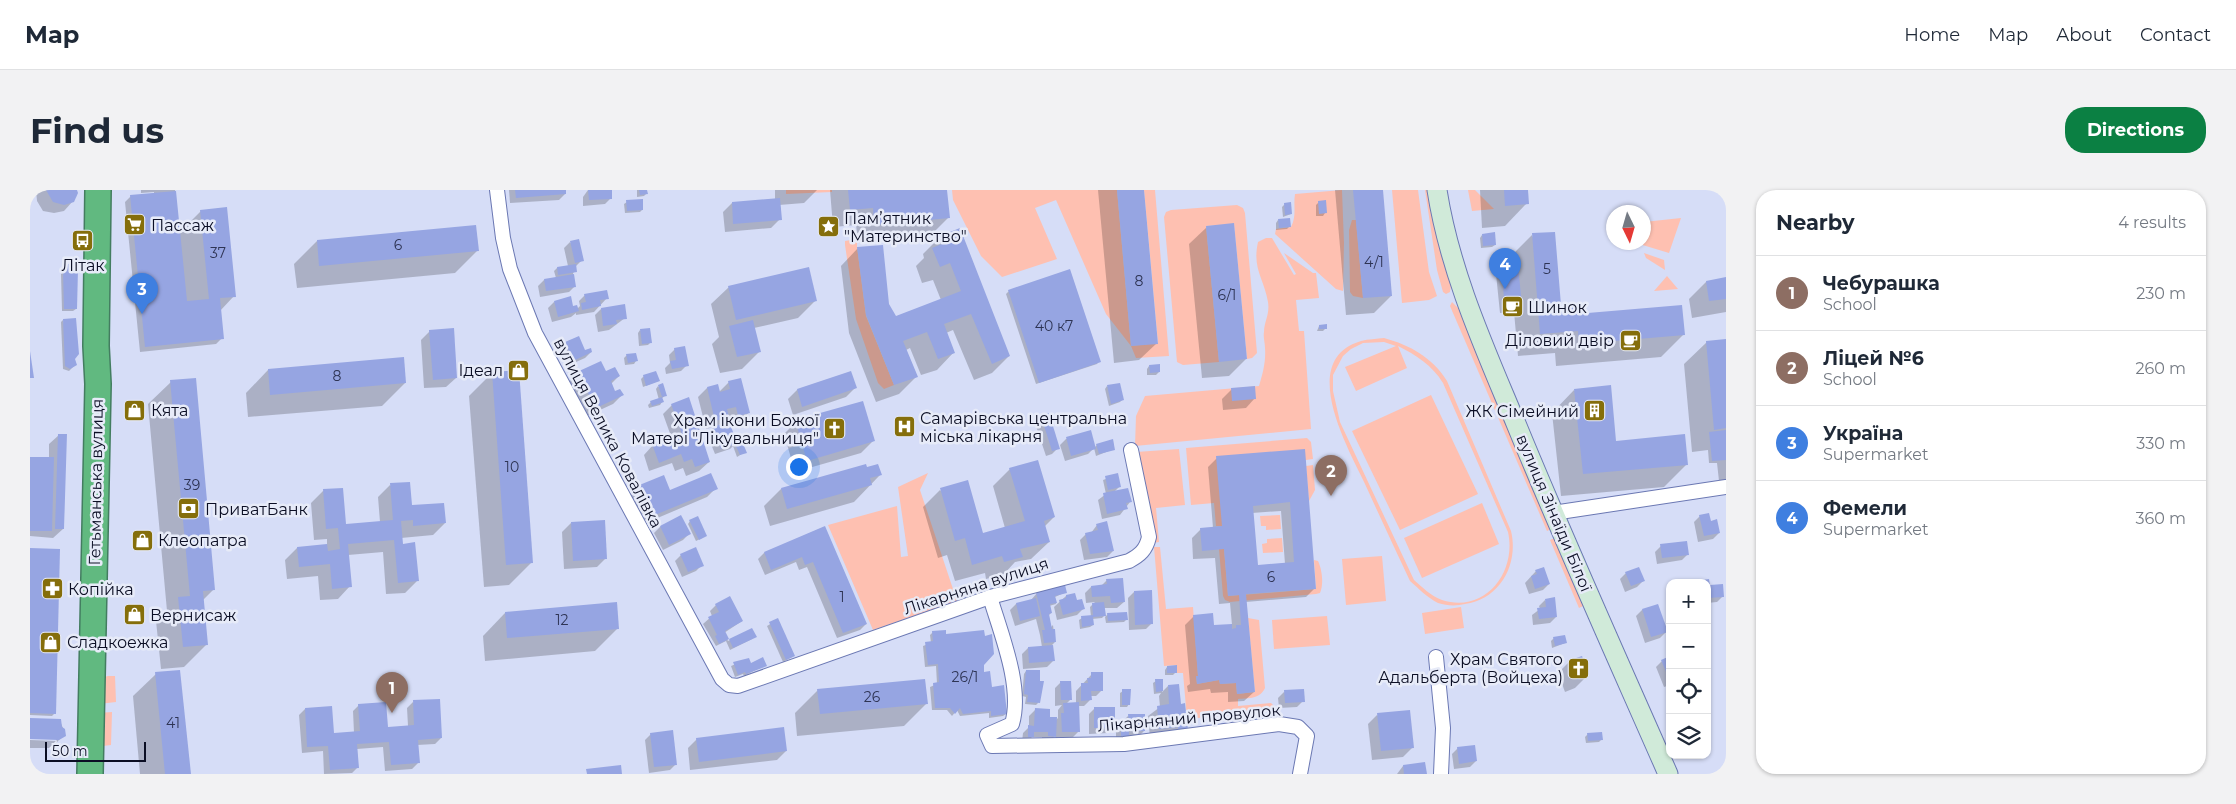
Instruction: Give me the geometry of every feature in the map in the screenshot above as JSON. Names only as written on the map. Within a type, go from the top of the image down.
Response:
[{"type":"highway","name":"Гетьманська вулиця","points":[[90,774],[97,404],[98,190]]},
{"type":"street","name":"вулиця Велика Ковалівка","points":[[497,190],[503,238],[510,269],[535,333],[722,679]]},
{"type":"street","name":"вулиця Зінаїди Білої","points":[[1437,190],[1449,248],[1462,292],[1553,513],[1668,774]]},
{"type":"street","name":"Лікарняна вулиця","points":[[722,679],[729,685],[738,686],[990,597],[1128,561],[1140,554],[1147,546],[1149,537],[1131,450]]},
{"type":"street","points":[[1553,513],[1726,487]]},
{"type":"street","name":"Лікарняний провулок","points":[[990,597],[1007,655],[1016,712],[1012,724],[987,735],[992,746],[1124,744],[1279,724],[1298,727],[1307,736],[1300,774]]},
{"type":"street","points":[[1436,657],[1442,728],[1440,774]]},
{"type":"shaded area","points":[[786,190],[832,190],[832,192],[786,194]]},
{"type":"shaded area","points":[[952,190],[1117,190],[1131,346],[1106,314],[1056,200],[1035,208],[1057,259],[1002,277],[981,256],[953,200]]},
{"type":"shaded area","points":[[1144,190],[1155,190],[1169,356],[1136,358],[1131,346],[1158,343]]},
{"type":"shaded area","points":[[1342,190],[1343,291],[1336,289],[1275,234],[1276,229],[1291,227],[1293,223],[1295,194]]},
{"type":"shaded area","points":[[1392,190],[1418,190],[1429,272],[1437,296],[1429,300],[1402,303]]},
{"type":"shaded area","points":[[1425,190],[1430,190],[1439,243],[1451,285],[1450,292],[1446,294],[1443,292],[1437,270]]},
{"type":"shaded area","points":[[1468,190],[1475,190],[1494,209],[1472,211]]},
{"type":"shaded area","points":[[1237,205],[1243,208],[1245,213],[1257,353],[1252,358],[1247,359],[1234,224],[1206,226],[1219,362],[1183,365],[1177,362],[1164,217],[1166,212],[1171,210]]},
{"type":"shaded area","points":[[1681,218],[1669,253],[1651,248],[1651,221]]},
{"type":"shaded area","points":[[1352,220],[1356,220],[1363,298],[1353,296],[1350,292],[1349,230]]},
{"type":"shaded area","points":[[868,237],[870,240],[857,243],[857,247],[866,316],[894,385],[884,389],[878,383],[856,319],[845,245],[845,241]]},
{"type":"shaded area","points":[[1266,238],[1272,238],[1294,275],[1296,274],[1284,253],[1313,273],[1316,273],[1319,298],[1296,300],[1299,331],[1304,331],[1311,429],[1135,446],[1136,416],[1145,396],[1259,386],[1265,362],[1264,334],[1268,306],[1256,259],[1258,242]]},
{"type":"shaded area","points":[[1644,253],[1664,260],[1665,270],[1646,258]]},
{"type":"shaded area","points":[[1667,276],[1678,289],[1654,291]]},
{"type":"shaded area","points":[[1452,302],[1458,308],[1553,528],[1547,531],[1450,306]]},
{"type":"shaded area","points":[[1384,338],[1403,344],[1428,359],[1447,381],[1511,531],[1513,543],[1512,556],[1504,578],[1488,595],[1477,601],[1462,605],[1438,603],[1410,581],[1339,428],[1330,385],[1332,366],[1342,351],[1361,341]],"holes":[[[1384,342],[1396,346],[1345,367],[1356,391],[1407,368],[1398,346],[1423,361],[1443,383],[1508,532],[1510,547],[1508,561],[1495,586],[1484,595],[1472,601],[1458,603],[1442,600],[1430,594],[1414,580],[1340,422],[1333,391],[1333,375],[1343,356],[1351,349],[1363,343]]]},
{"type":"shaded area","points":[[1431,395],[1478,494],[1400,530],[1352,431]]},
{"type":"shaded area","points":[[1307,438],[1311,442],[1313,459],[1306,460],[1222,526],[1216,526],[1214,503],[1191,505],[1186,448]]},
{"type":"shaded area","points":[[1179,449],[1185,505],[1156,508],[1159,542],[1153,543],[1136,452]]},
{"type":"shaded area","points":[[1313,465],[1315,490],[1309,501],[1306,466]]},
{"type":"shaded area","points":[[928,473],[920,490],[957,601],[873,630],[828,525],[897,506],[901,557],[908,556],[898,487]]},
{"type":"shaded area","points":[[1482,503],[1499,544],[1422,578],[1404,538]]},
{"type":"shaded area","points":[[1280,515],[1281,529],[1266,530],[1266,526],[1261,526],[1260,516]]},
{"type":"shaded area","points":[[1557,537],[1585,605],[1579,608],[1550,540]]},
{"type":"shaded area","points":[[1282,538],[1283,552],[1263,553],[1262,544],[1267,543],[1267,539]]},
{"type":"shaded area","points":[[1154,547],[1160,547],[1166,609],[1193,607],[1197,684],[1219,680],[1220,684],[1236,683],[1237,694],[1255,692],[1248,618],[1259,620],[1265,688],[1257,696],[1238,699],[1238,706],[1271,703],[1279,711],[1187,719],[1183,673],[1177,673],[1177,665],[1164,666]]},
{"type":"shaded area","points":[[1219,549],[1224,549],[1228,596],[1316,589],[1314,560],[1318,561],[1321,572],[1322,585],[1320,593],[1230,602],[1225,600],[1223,596]]},
{"type":"shaded area","points":[[1382,556],[1386,601],[1346,605],[1342,559]]},
{"type":"shaded area","points":[[1461,607],[1464,628],[1425,634],[1422,613]]},
{"type":"shaded area","points":[[1327,616],[1330,645],[1274,649],[1272,620]]},
{"type":"shaded area","points":[[115,676],[116,702],[99,704],[104,677]]},
{"type":"shaded area","points":[[112,712],[111,745],[103,746],[99,743],[98,713]]},
{"type":"building","points":[[46,190],[77,190],[78,193],[74,202],[64,205],[53,202]]},
{"type":"building","points":[[515,190],[566,190],[566,194],[516,198]]},
{"type":"building","points":[[588,190],[612,190],[612,199],[589,200]]},
{"type":"building","points":[[639,190],[647,190],[648,194],[640,195]]},
{"type":"building","points":[[848,190],[947,190],[950,218],[874,225],[873,208],[850,210]]},
{"type":"building","points":[[1117,190],[1144,190],[1158,344],[1131,346]]},
{"type":"building","points":[[1353,190],[1383,190],[1392,296],[1363,298]]},
{"type":"building","points":[[1504,190],[1528,190],[1529,204],[1505,206]]},
{"type":"building","points":[[176,191],[187,301],[209,299],[200,210],[227,207],[236,297],[220,298],[224,339],[145,347],[130,195]]},
{"type":"building","points":[[780,198],[782,220],[733,224],[732,202]]},
{"type":"building","points":[[643,199],[643,210],[627,211],[626,200]]},
{"type":"building","points":[[1326,200],[1327,213],[1319,214],[1318,201]]},
{"type":"building","points":[[1291,202],[1292,214],[1285,215],[1284,203]]},
{"type":"building","points":[[1290,218],[1291,227],[1279,228],[1278,219]]},
{"type":"building","points":[[1234,223],[1247,359],[1219,362],[1206,226]]},
{"type":"building","points":[[476,225],[479,251],[319,266],[317,240]]},
{"type":"building","points":[[960,228],[1010,356],[992,364],[971,314],[944,324],[955,353],[938,359],[927,332],[903,341],[918,377],[894,385],[866,315],[857,247],[883,245],[889,304],[896,316],[961,291],[950,263],[940,267],[932,248],[942,244],[940,236]]},
{"type":"building","points":[[1495,232],[1496,245],[1483,246],[1482,234]]},
{"type":"building","points":[[1555,232],[1561,305],[1575,304],[1576,314],[1682,305],[1685,335],[1579,344],[1578,331],[1540,334],[1532,233]]},
{"type":"building","points":[[579,239],[584,261],[575,263],[570,241]]},
{"type":"building","points":[[68,264],[76,265],[78,269],[77,309],[64,309],[63,270]]},
{"type":"building","points":[[576,264],[577,272],[558,275],[557,267]]},
{"type":"building","points":[[1518,265],[1522,306],[1505,308],[1501,267]]},
{"type":"building","points":[[809,267],[817,301],[736,320],[728,286]]},
{"type":"building","points":[[1070,269],[1101,362],[1039,383],[1008,290]]},
{"type":"building","points":[[574,274],[576,287],[546,291],[544,279]]},
{"type":"building","points":[[1726,277],[1726,299],[1709,301],[1706,281]]},
{"type":"building","points":[[607,290],[609,299],[600,300],[601,306],[582,310],[581,303],[586,302],[584,294]]},
{"type":"building","points":[[571,296],[573,306],[577,305],[579,311],[558,317],[554,301]]},
{"type":"building","points":[[625,304],[627,319],[616,320],[617,324],[603,326],[601,308]]},
{"type":"building","points":[[76,318],[79,354],[75,359],[77,365],[70,369],[65,366],[63,319]]},
{"type":"building","points":[[753,320],[761,352],[737,357],[729,326]]},
{"type":"building","points":[[1327,324],[1327,329],[1319,329],[1319,325]]},
{"type":"building","points":[[454,328],[457,378],[433,380],[429,330]]},
{"type":"building","points":[[650,328],[652,343],[642,344],[640,329]]},
{"type":"building","points":[[579,336],[585,350],[591,348],[592,352],[573,361],[565,342]]},
{"type":"building","points":[[1726,339],[1726,428],[1714,430],[1706,341]]},
{"type":"building","points":[[685,346],[689,366],[672,369],[670,361],[676,360],[674,348]]},
{"type":"building","points":[[30,351],[34,378],[30,378]]},
{"type":"building","points":[[636,353],[638,361],[628,363],[626,354]]},
{"type":"building","points":[[404,357],[406,383],[270,395],[268,369]]},
{"type":"building","points":[[601,361],[606,371],[615,367],[620,376],[611,381],[615,391],[620,389],[624,395],[596,408],[577,372]]},
{"type":"building","points":[[1160,364],[1160,372],[1150,373],[1149,365]]},
{"type":"building","points":[[519,370],[533,563],[506,565],[492,372]]},
{"type":"building","points":[[656,371],[660,381],[646,386],[643,375]]},
{"type":"building","points":[[851,371],[857,388],[802,407],[797,389]]},
{"type":"building","points":[[196,378],[215,590],[203,591],[208,645],[183,647],[178,597],[190,596],[170,380]]},
{"type":"building","points":[[741,378],[750,413],[738,416],[736,407],[727,409],[729,417],[715,421],[707,387],[718,384],[720,392],[730,389],[728,381]]},
{"type":"building","points":[[663,383],[667,396],[662,397],[658,385]]},
{"type":"building","points":[[1120,383],[1124,400],[1111,404],[1107,385]]},
{"type":"building","name":"ЖК Сімейний","points":[[1611,385],[1616,441],[1685,434],[1688,465],[1583,474],[1574,389]]},
{"type":"building","points":[[1255,386],[1256,399],[1232,401],[1231,388]]},
{"type":"building","points":[[662,397],[664,402],[652,406],[650,401]]},
{"type":"building","points":[[689,397],[710,462],[695,467],[692,459],[684,462],[681,454],[659,463],[652,444],[682,434],[671,404]]},
{"type":"building","points":[[863,401],[875,441],[807,461],[795,420]]},
{"type":"building","points":[[1049,413],[1060,449],[1052,451],[1041,416]]},
{"type":"building","points":[[729,421],[737,443],[742,441],[747,453],[740,455],[735,444],[721,449],[713,427]]},
{"type":"building","points":[[1091,430],[1096,449],[1071,456],[1066,437]]},
{"type":"building","points":[[1726,430],[1726,460],[1712,461],[1709,432]]},
{"type":"building","points":[[58,434],[67,434],[64,529],[55,529]]},
{"type":"building","points":[[1113,439],[1115,450],[1099,454],[1096,444]]},
{"type":"building","points":[[1305,449],[1316,589],[1246,594],[1255,692],[1237,694],[1236,683],[1220,684],[1219,680],[1197,684],[1193,615],[1213,613],[1214,625],[1232,624],[1232,629],[1236,628],[1236,625],[1241,625],[1239,595],[1228,596],[1224,549],[1202,551],[1200,528],[1222,526],[1216,456]],"holes":[[[1290,502],[1294,562],[1258,565],[1253,506]]]},
{"type":"building","points":[[30,457],[54,457],[52,531],[30,531]]},
{"type":"building","points":[[1038,460],[1055,517],[1044,521],[1050,542],[1020,549],[1023,557],[1004,562],[1002,556],[972,565],[965,538],[955,541],[940,488],[968,480],[983,533],[1025,521],[1009,468]]},
{"type":"building","points":[[866,464],[867,467],[878,464],[882,475],[870,478],[872,485],[787,509],[781,488]]},
{"type":"building","points":[[711,473],[718,489],[650,517],[637,486],[664,475],[670,490]]},
{"type":"building","points":[[1118,473],[1121,487],[1108,490],[1105,476]]},
{"type":"building","points":[[410,482],[412,505],[444,503],[446,523],[413,526],[413,520],[401,521],[403,544],[415,542],[419,581],[398,583],[394,540],[348,544],[352,587],[332,589],[330,564],[299,567],[297,547],[327,544],[328,551],[340,549],[338,528],[326,529],[323,489],[343,488],[346,524],[393,520],[390,483]]},
{"type":"building","points":[[1128,488],[1132,502],[1126,503],[1128,509],[1107,514],[1103,493]]},
{"type":"building","points":[[1709,513],[1711,521],[1717,519],[1720,533],[1704,536],[1699,515]]},
{"type":"building","points":[[681,515],[691,534],[669,545],[660,526]]},
{"type":"building","points":[[698,516],[707,536],[699,540],[689,520]]},
{"type":"building","points":[[605,520],[607,559],[573,561],[571,522]]},
{"type":"building","points":[[1107,521],[1114,551],[1090,554],[1085,533],[1098,530],[1096,524]]},
{"type":"building","points":[[825,526],[867,624],[843,633],[813,562],[805,565],[802,557],[771,570],[764,552]]},
{"type":"building","points":[[1687,541],[1689,555],[1662,558],[1660,544]]},
{"type":"building","points":[[696,547],[704,566],[688,572],[680,554]]},
{"type":"building","points":[[30,548],[60,549],[56,714],[30,713]]},
{"type":"building","points":[[1544,567],[1550,584],[1535,589],[1531,576],[1537,574],[1535,570]]},
{"type":"building","points":[[1639,567],[1645,581],[1631,586],[1625,572]]},
{"type":"building","points":[[1123,578],[1125,602],[1111,603],[1110,596],[1092,597],[1091,586],[1107,584],[1106,579]]},
{"type":"building","points":[[1723,584],[1724,597],[1711,598],[1711,585]]},
{"type":"building","points":[[1065,585],[1067,593],[1055,596],[1057,603],[1050,604],[1052,613],[1049,614],[1052,629],[1055,629],[1056,642],[1044,643],[1042,630],[1045,630],[1036,592]]},
{"type":"building","points":[[1152,590],[1153,624],[1135,625],[1134,591]]},
{"type":"building","points":[[1075,593],[1077,600],[1082,599],[1085,609],[1063,615],[1059,600],[1066,598],[1066,595]]},
{"type":"building","points":[[730,596],[743,621],[725,631],[729,639],[719,644],[715,636],[717,635],[708,617],[719,612],[715,604]]},
{"type":"building","points":[[1555,597],[1557,617],[1539,619],[1537,608],[1546,607],[1545,599]]},
{"type":"building","points":[[1036,598],[1040,616],[1020,621],[1016,603]]},
{"type":"building","points":[[617,602],[619,629],[507,638],[505,612]]},
{"type":"building","points":[[1104,602],[1106,616],[1093,617],[1094,625],[1082,627],[1081,616],[1093,615],[1092,603]]},
{"type":"building","points":[[1658,604],[1666,626],[1666,633],[1651,637],[1642,609]]},
{"type":"building","points":[[1127,612],[1128,620],[1108,621],[1107,613]]},
{"type":"building","points":[[778,618],[795,656],[786,660],[769,622]]},
{"type":"building","points":[[752,628],[757,637],[733,648],[729,639]]},
{"type":"building","points":[[946,630],[946,634],[984,630],[985,636],[992,634],[994,654],[984,665],[984,672],[990,671],[992,687],[1004,685],[1007,714],[991,716],[991,711],[963,714],[960,708],[955,714],[950,708],[935,708],[933,683],[939,682],[938,664],[928,665],[925,642],[933,641],[932,631]]},
{"type":"building","points":[[1565,635],[1567,643],[1555,646],[1553,637]]},
{"type":"building","points":[[1053,645],[1055,661],[1029,663],[1028,647]]},
{"type":"building","name":"Храм Святого Адальберта (Войцеха)","points":[[1582,656],[1589,676],[1577,680],[1570,660]]},
{"type":"building","points":[[763,657],[767,666],[738,675],[733,662],[749,658],[751,663]]},
{"type":"building","points":[[1666,658],[1666,672],[1661,660]]},
{"type":"building","points":[[1177,665],[1177,673],[1167,673],[1167,666]]},
{"type":"building","points":[[180,670],[191,774],[165,774],[155,672]]},
{"type":"building","points":[[1026,670],[1040,670],[1040,681],[1044,681],[1040,703],[1027,702],[1028,695],[1024,694]]},
{"type":"building","points":[[1091,672],[1103,672],[1103,691],[1091,691],[1092,700],[1081,701],[1081,683],[1088,683],[1087,678],[1091,678]]},
{"type":"building","points":[[925,679],[928,704],[820,714],[817,689]]},
{"type":"building","points":[[1155,679],[1163,679],[1163,691],[1156,692]]},
{"type":"building","points":[[1060,681],[1071,681],[1072,700],[1061,700]]},
{"type":"building","points":[[1179,684],[1181,704],[1185,703],[1188,730],[1178,730],[1178,727],[1159,729],[1157,706],[1169,704],[1168,685]]},
{"type":"building","points":[[1122,689],[1131,689],[1130,705],[1122,705]]},
{"type":"building","points":[[1304,689],[1305,702],[1285,703],[1284,690]]},
{"type":"building","points":[[440,699],[442,738],[418,740],[420,763],[391,765],[389,742],[357,744],[359,768],[330,770],[328,746],[307,747],[305,708],[332,706],[334,733],[360,731],[358,704],[386,702],[388,727],[414,725],[413,700]]},
{"type":"building","points":[[1079,702],[1080,732],[1062,732],[1061,713],[1064,713],[1063,703]]},
{"type":"building","points":[[1094,707],[1115,707],[1115,728],[1094,728]]},
{"type":"building","points":[[1035,708],[1050,709],[1050,717],[1057,717],[1056,737],[1048,736],[1048,732],[1034,732],[1034,737],[1028,737],[1028,725],[1034,726]]},
{"type":"building","points":[[1410,710],[1414,748],[1381,751],[1377,713]]},
{"type":"building","points":[[1128,714],[1145,714],[1145,731],[1129,731],[1129,736],[1121,736],[1121,724],[1129,724]]},
{"type":"building","points":[[30,718],[61,719],[66,736],[59,740],[30,739]]},
{"type":"building","points":[[784,727],[787,751],[699,762],[696,738]]},
{"type":"building","points":[[673,730],[677,765],[654,767],[650,733]]},
{"type":"building","points":[[1602,732],[1603,740],[1588,741],[1587,733]]},
{"type":"building","points":[[1475,745],[1477,761],[1459,764],[1457,747]]},
{"type":"building","points":[[1425,762],[1427,774],[1404,774],[1403,765]]},
{"type":"building","points":[[621,765],[622,774],[587,774],[586,769]]},
{"type":"place","name":"Пассаж","points":[[135,225]]},
{"type":"place","name":"Пам’ятник \"Материнство\"","points":[[828,227]]},
{"type":"place","name":"Літак","points":[[83,241]]},
{"type":"place","name":"Фемели","points":[[1505,289]]},
{"type":"place","name":"Шинок","points":[[1512,307]]},
{"type":"place","name":"Україна","points":[[142,314]]},
{"type":"place","name":"Діловий двір","points":[[1630,340]]},
{"type":"place","name":"Ідеал","points":[[519,370]]},
{"type":"place","name":"Кята","points":[[135,410]]},
{"type":"place","name":"ЖК Сімейний","points":[[1595,411]]},
{"type":"place","name":"Самарівська центральна міська лікарня","points":[[904,427]]},
{"type":"place","name":"Храм ікони Божої Матері \"Лікувальниця\"","points":[[835,429]]},
{"type":"place","name":"Ліцей №6","points":[[1331,496]]},
{"type":"place","name":"ПриватБанк","points":[[189,509]]},
{"type":"place","name":"Клеопатра","points":[[142,540]]},
{"type":"place","name":"Копійка","points":[[52,589]]},
{"type":"place","name":"Вернисаж","points":[[134,615]]},
{"type":"place","name":"Сладкоежка","points":[[51,642]]},
{"type":"place","name":"Храм Святого Адальберта (Войцеха)","points":[[1579,668]]},
{"type":"place","name":"Чебурашка","points":[[392,713]]}]
